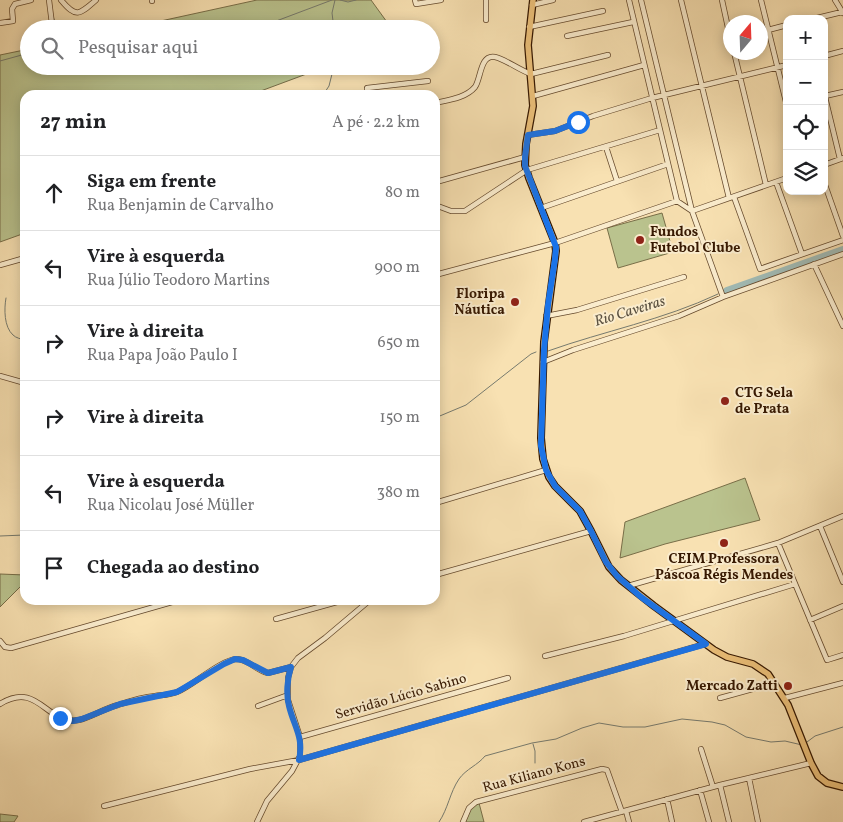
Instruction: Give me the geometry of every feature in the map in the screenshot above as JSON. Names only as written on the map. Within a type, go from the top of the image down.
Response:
[{"type":"main road","points":[[532,2],[528,45],[533,96],[532,120],[525,157],[527,170],[555,243],[555,259],[546,316],[543,362],[541,446],[546,470],[555,486],[580,511],[609,567],[628,586],[673,621],[727,657],[761,668],[775,683],[785,698],[811,763],[823,781],[843,788]]},
{"type":"street","points":[[0,23],[12,22],[14,18],[13,7],[18,3],[31,0]]},
{"type":"street","points":[[49,0],[52,20]]},
{"type":"street","points":[[60,0],[73,12],[83,12],[96,0]]},
{"type":"street","points":[[415,0],[416,4],[441,0]]},
{"type":"street","points":[[486,0],[486,20]]},
{"type":"street","points":[[532,2],[553,0]]},
{"type":"street","points":[[629,0],[677,202],[692,211]]},
{"type":"street","points":[[641,0],[692,211],[723,297]]},
{"type":"street","points":[[681,0],[732,197],[760,269],[843,240]]},
{"type":"street","points":[[722,0],[725,15]]},
{"type":"street","points":[[761,0],[764,15]]},
{"type":"street","points":[[828,16],[842,12],[835,0]]},
{"type":"street","points":[[529,26],[604,11]]},
{"type":"street","points":[[567,36],[633,22]]},
{"type":"street","points":[[783,26],[768,30],[787,105]]},
{"type":"street","points":[[828,55],[843,52]]},
{"type":"street","points":[[440,102],[456,98],[470,91],[476,84],[485,61],[490,57],[496,57],[520,71],[530,74],[608,55]]},
{"type":"street","points":[[736,60],[766,185]]},
{"type":"street","points":[[533,96],[644,65]]},
{"type":"street","points":[[528,135],[555,131],[593,116],[652,98],[783,66]]},
{"type":"street","points":[[367,90],[367,88],[428,80]]},
{"type":"street","points":[[828,94],[843,92]]},
{"type":"street","points":[[828,105],[841,159],[828,164]]},
{"type":"street","points":[[440,207],[451,211],[464,212],[527,170],[660,130]]},
{"type":"street","points":[[606,147],[617,181]]},
{"type":"street","points":[[440,181],[525,157]]},
{"type":"street","points":[[541,208],[668,164]]},
{"type":"street","points":[[692,211],[783,179]]},
{"type":"street","points":[[776,182],[802,254]]},
{"type":"street","points":[[828,193],[843,236]]},
{"type":"street","points":[[440,274],[555,243],[677,202]]},
{"type":"street","points":[[543,362],[679,316],[723,297],[843,254]]},
{"type":"street","points":[[0,265],[20,259]]},
{"type":"street","points":[[814,264],[843,326]]},
{"type":"street","points":[[546,316],[577,310],[684,277]]},
{"type":"street","points":[[0,376],[20,382]]},
{"type":"street","points":[[440,502],[546,470]]},
{"type":"street","points":[[628,586],[778,543],[843,516]]},
{"type":"street","points":[[820,526],[843,582]]},
{"type":"street","points":[[440,574],[591,531]]},
{"type":"street","points":[[778,543],[827,660],[843,655]]},
{"type":"street","points":[[545,656],[624,636],[795,584]]},
{"type":"street","points":[[0,641],[3,646],[8,648],[162,605]]},
{"type":"street","points":[[276,619],[326,605]]},
{"type":"street","points":[[257,822],[267,801],[299,760],[300,737],[289,708],[288,678],[291,667],[298,658],[364,605]]},
{"type":"street","points":[[810,620],[843,606]]},
{"type":"street","points":[[104,806],[250,769],[299,760],[706,644]]},
{"type":"street","points":[[0,704],[12,698],[28,698],[38,702],[56,717],[64,720],[77,720],[120,704],[177,692],[235,659],[243,660],[268,673],[291,667]]},
{"type":"street","name":"Servidão Lúcio Sabino","points":[[300,737],[508,678]]},
{"type":"street","points":[[720,698],[775,683]]},
{"type":"street","points":[[785,698],[843,683]]},
{"type":"street","points":[[258,706],[288,695]]},
{"type":"street","points":[[701,749],[713,787]]},
{"type":"street","points":[[584,822],[720,784],[811,763]]},
{"type":"street","name":"Rua Kiliano Kons","points":[[463,822],[470,808],[476,802],[602,769],[607,770],[624,812]]},
{"type":"street","points":[[749,778],[758,822]]},
{"type":"street","points":[[720,784],[729,822]]},
{"type":"street","points":[[700,790],[709,822]]},
{"type":"street","points":[[666,800],[672,822]]},
{"type":"street","points":[[624,812],[629,822]]},
{"type":"green space","points":[[257,0],[371,0],[385,20],[165,20]]},
{"type":"green space","points":[[20,51],[20,75],[304,75],[263,90],[20,90],[20,235],[0,242],[0,55]]},
{"type":"green space","name":"Fundos Futebol Clube","points":[[662,213],[673,252],[618,268],[607,228]]},
{"type":"green space","points":[[745,478],[760,520],[665,544],[620,558],[625,522]]},
{"type":"green space","points":[[0,574],[20,575],[20,587],[0,607]]},
{"type":"green space","points":[[479,803],[484,822],[465,822],[471,808]]},
{"type":"green space","points":[[0,814],[18,816],[14,822],[0,822]]},
{"type":"waterway","points":[[279,20],[332,0]]},
{"type":"waterway","points":[[333,20],[332,13],[335,0]]},
{"type":"waterway","points":[[340,0],[348,2],[356,0]]},
{"type":"waterway","points":[[0,61],[20,55]]},
{"type":"waterway","points":[[326,90],[332,75]]},
{"type":"waterway","name":"Rio Caveiras","points":[[727,291],[843,250]]},
{"type":"waterway","name":"Rio Caveiras","points":[[548,351],[676,311],[718,294]]},
{"type":"waterway","points":[[6,298],[6,323],[10,332],[20,338]]},
{"type":"waterway","name":"Rio Caveiras","points":[[440,416],[466,405],[536,352]]},
{"type":"waterway","name":"Rio Caveiras","points":[[0,536],[20,535]]},
{"type":"waterway","points":[[439,822],[459,779],[485,756],[532,743],[556,739],[599,723],[623,727],[645,727],[682,719],[712,722],[725,725],[746,737],[771,742],[785,741],[802,745]]},
{"type":"waterway","points":[[807,742],[815,736],[843,727]]},
{"type":"waterway","points":[[533,744],[535,763]]},
{"type":"place","name":"Fundos Futebol Clube","points":[[640,240]]},
{"type":"place","name":"Floripa Náutica","points":[[515,302]]},
{"type":"place","name":"CTG Sela de Prata","points":[[725,401]]},
{"type":"place","name":"CEIM Professora Páscoa Régis Mendes","points":[[724,543]]},
{"type":"place","name":"Mercado Zatti","points":[[788,686]]},
{"type":"route","points":[[60,718],[73,721],[82,719],[120,704],[177,692],[235,659],[243,660],[268,673],[291,667],[288,678],[288,700],[289,708],[300,737],[299,760],[706,644],[641,597],[612,572],[583,516],[552,481],[544,465],[541,438],[544,342],[556,247],[525,166],[526,144],[528,135],[555,131],[578,122]]}]
